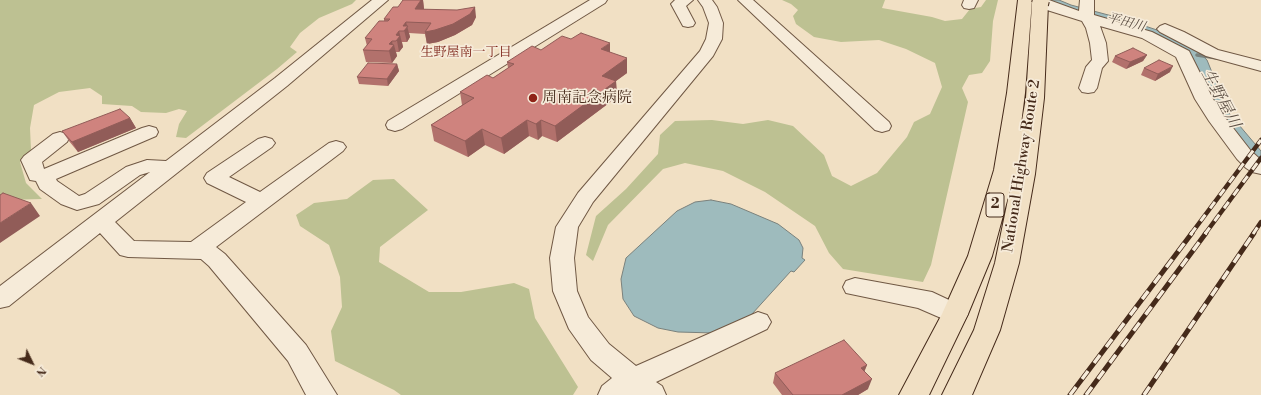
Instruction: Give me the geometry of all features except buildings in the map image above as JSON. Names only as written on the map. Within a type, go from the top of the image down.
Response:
[{"type":"highway","name":"National Highway Route 2","points":[[914,395],[955,314],[980,256],[1006,170],[1016,94],[1036,1]]},
{"type":"highway","name":"National Highway Route 2","points":[[958,395],[986,330],[1007,263],[1024,174],[1035,98],[1036,1]]},
{"type":"street","points":[[0,299],[281,82],[340,32],[381,0]]},
{"type":"street","points":[[395,125],[600,0]]},
{"type":"street","points":[[686,0],[678,4],[688,23]]},
{"type":"street","points":[[643,388],[600,352],[578,322],[566,291],[562,258],[567,226],[585,198],[707,53],[714,39],[716,23],[710,7],[705,0]]},
{"type":"street","points":[[745,0],[882,126]]},
{"type":"street","points":[[1036,1],[1052,7],[1084,8],[1140,20],[1180,35],[1212,53],[1261,66]]},
{"type":"street","points":[[1084,8],[1094,28],[1098,42],[1100,61],[1094,67],[1088,88]]},
{"type":"street","points":[[1084,8],[1147,35],[1183,54],[1204,98],[1215,117],[1244,155],[1259,168]]},
{"type":"street","points":[[60,138],[31,160],[37,175],[46,177],[54,172],[149,132]]},
{"type":"street","points":[[261,201],[214,178],[265,143]]},
{"type":"street","points":[[197,250],[261,201],[336,147]]},
{"type":"street","points":[[46,177],[47,184],[68,199],[77,203],[92,199],[133,171],[147,166],[170,167]]},
{"type":"street","points":[[98,224],[107,227],[128,249],[206,251],[217,260],[297,353],[320,394],[323,395]]},
{"type":"street","points":[[855,287],[923,300],[955,314]]},
{"type":"street","points":[[643,388],[657,368],[758,322]]},
{"type":"street","points":[[612,395],[618,388],[643,388]]},
{"type":"green space","points":[[0,0],[356,0],[352,4],[319,18],[300,33],[290,47],[297,52],[186,138],[176,137],[179,124],[187,111],[179,109],[166,113],[141,112],[132,106],[102,104],[102,96],[90,88],[59,92],[34,105],[30,128],[31,150],[20,162],[26,183],[42,199],[5,200],[0,198]]},
{"type":"green space","points":[[782,0],[885,0],[882,8],[932,17],[945,21],[962,19],[970,9],[981,7],[986,0],[998,0],[993,21],[990,61],[982,73],[969,75],[962,88],[968,102],[931,265],[923,282],[843,269],[829,253],[815,226],[765,192],[723,171],[685,163],[663,169],[608,225],[593,261],[586,255],[596,216],[626,189],[658,154],[660,135],[675,121],[712,120],[743,124],[768,120],[793,126],[824,155],[832,176],[851,186],[877,173],[907,137],[914,122],[930,114],[942,87],[935,63],[906,49],[879,40],[841,42],[814,37],[796,24],[793,16],[798,10],[791,4]]},
{"type":"green space","points":[[394,179],[428,210],[380,247],[379,262],[429,292],[461,292],[514,283],[529,289],[535,318],[578,387],[573,395],[401,395],[394,390],[335,361],[331,331],[342,307],[340,277],[329,245],[300,226],[296,215],[314,203],[347,199],[373,180]]},
{"type":"water","points":[[1044,0],[1059,0],[1071,5],[1127,20],[1160,31],[1192,46],[1207,60],[1228,112],[1261,151],[1261,167],[1231,131],[1213,100],[1192,57],[1182,48]]},
{"type":"water","points":[[711,200],[731,204],[778,224],[799,240],[803,248],[802,258],[805,260],[794,272],[791,271],[752,314],[736,328],[714,333],[678,332],[658,328],[634,316],[623,299],[621,279],[626,258],[677,211],[695,202]]},
{"type":"waterway","points":[[1197,55],[1217,58]]},
{"type":"railway","points":[[1191,234],[1261,140]]},
{"type":"railway","points":[[1205,234],[1261,158]]},
{"type":"railway","points":[[1253,234],[1261,222]]},
{"type":"railway","points":[[1070,395],[1192,233]]},
{"type":"railway","points":[[1086,395],[1206,233]]},
{"type":"railway","points":[[1144,395],[1254,233]]},
{"type":"place","name":"周南記念病院","points":[[533,98]]},
{"type":"district","name":"生野屋南一丁目","points":[[466,53]]},
{"type":"water label","name":"平田川","points":[[1126,23]]},
{"type":"water label","name":"生野屋川","points":[[1220,99]]}]
